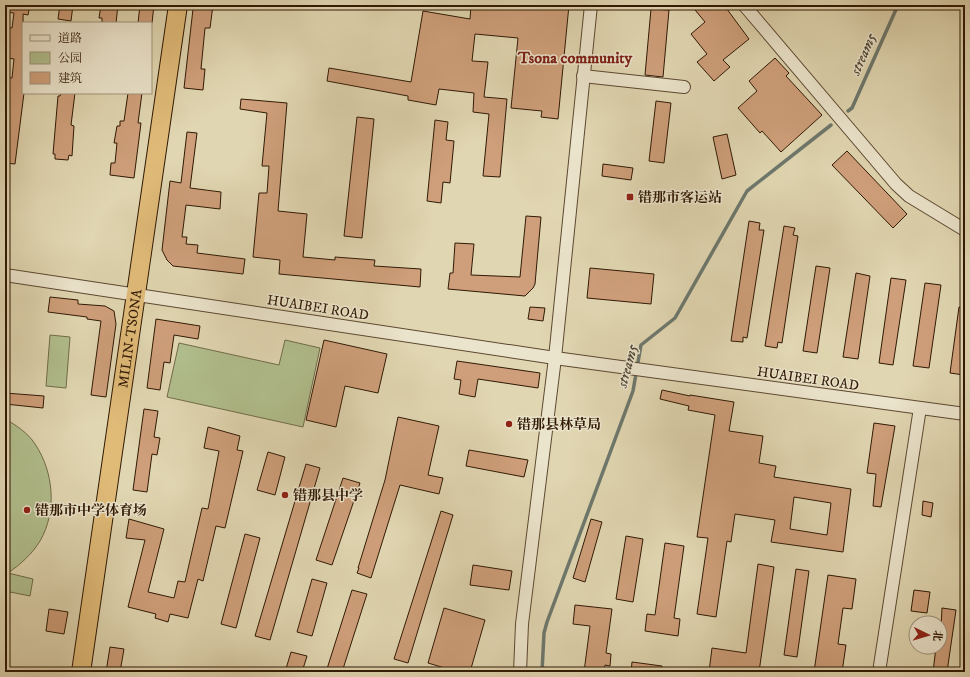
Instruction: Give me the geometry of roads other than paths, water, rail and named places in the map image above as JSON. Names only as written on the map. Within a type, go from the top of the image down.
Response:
[{"type":"highway","name":"MILIN-TSONA","points":[[81,672],[178,5]]},
{"type":"street","points":[[520,672],[522,624],[555,358],[591,5]]},
{"type":"street","points":[[744,5],[896,184],[909,196],[965,230]]},
{"type":"street","points":[[583,76],[684,87]]},
{"type":"street","name":"HUAIBEI ROAD","points":[[5,275],[555,358],[965,414]]},
{"type":"street","points":[[879,672],[920,408]]},
{"type":"waterway","name":"stream5","points":[[848,111],[852,108],[898,5]]},
{"type":"waterway","name":"stream5","points":[[542,672],[544,633],[547,622],[633,391],[641,345],[675,318],[747,191],[831,125]]},
{"type":"place","name":"错那市客运站","points":[[630,197]]},
{"type":"place","name":"错那县林草局","points":[[509,424]]},
{"type":"place","name":"错那县中学","points":[[285,495]]},
{"type":"place","name":"错那市中学体育场","points":[[27,510]]},
{"type":"district","name":"Tsona community","points":[[575,57]]}]
